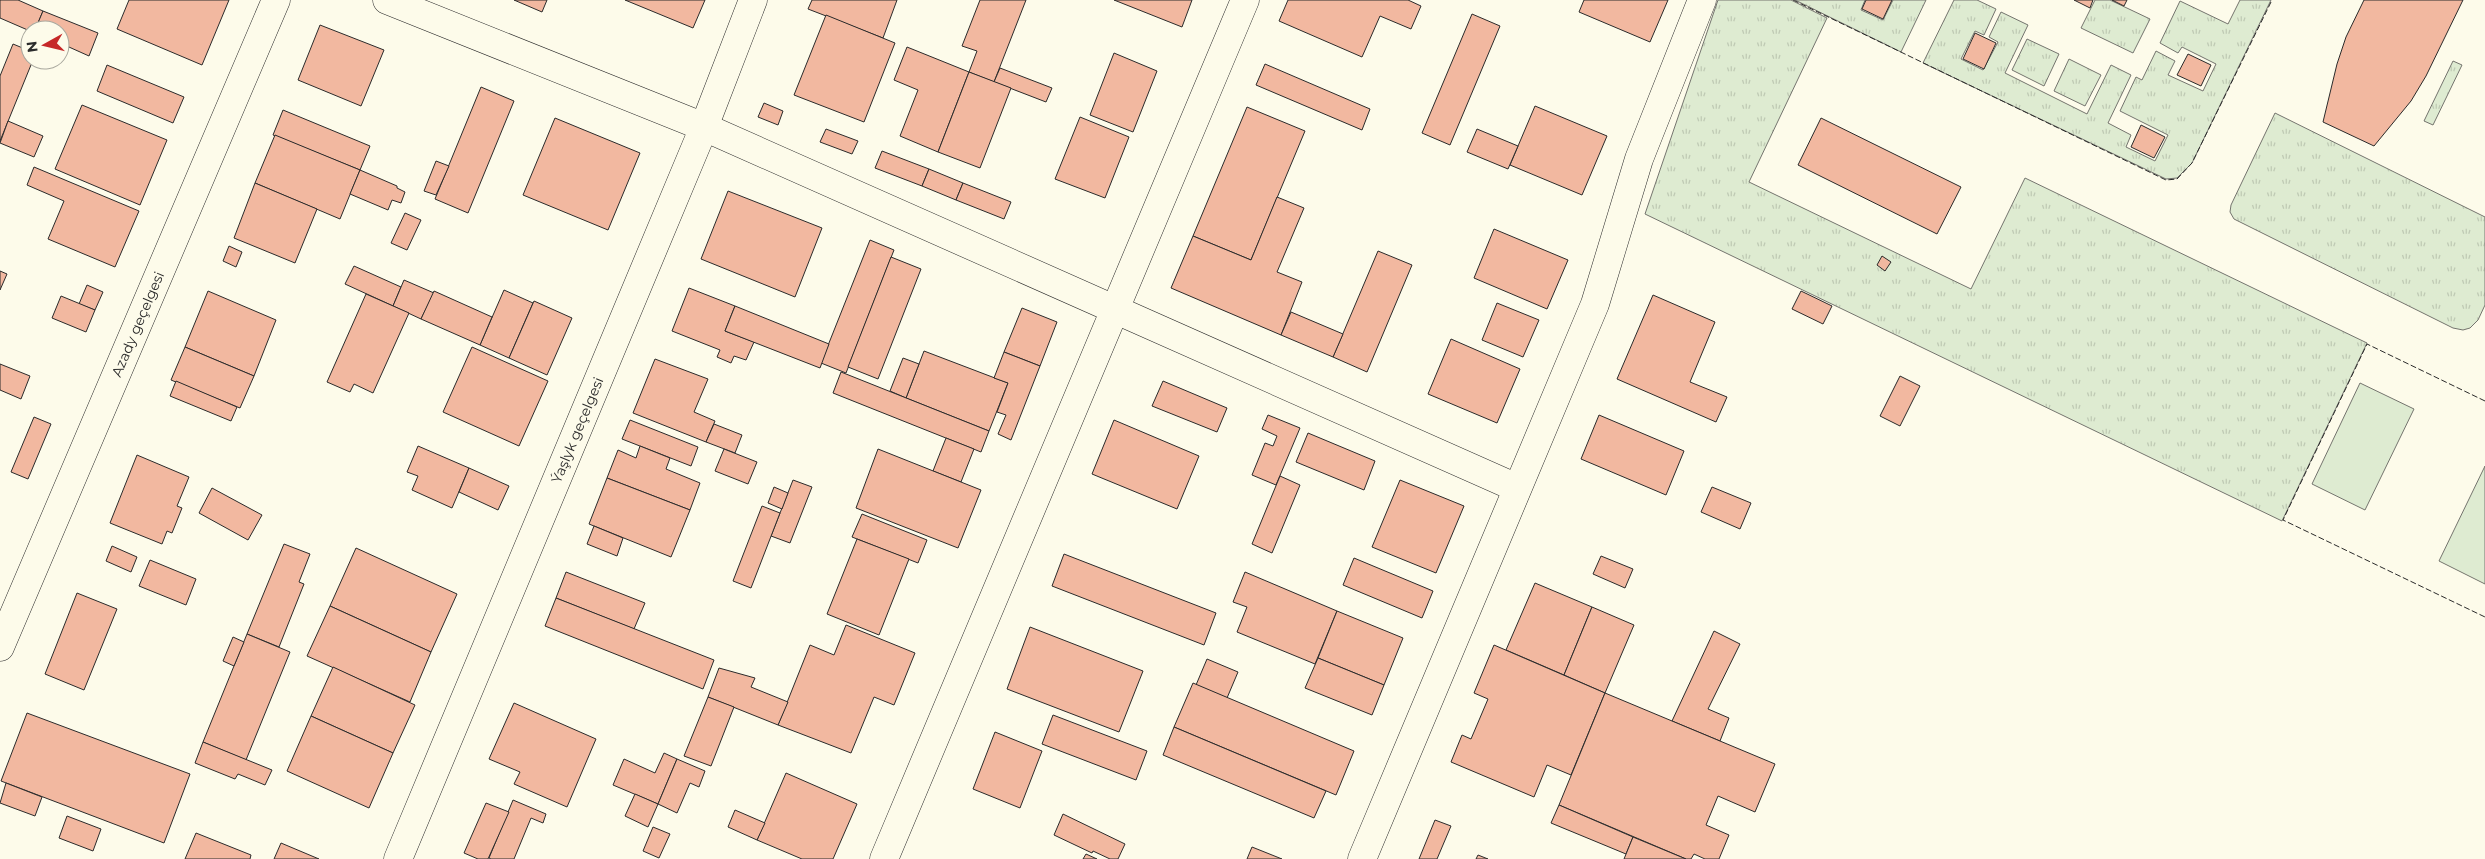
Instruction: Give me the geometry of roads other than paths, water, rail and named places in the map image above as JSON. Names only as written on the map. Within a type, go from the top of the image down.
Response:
[{"type":"street","name":"Azady geçelgesi","points":[[0,647],[276,0]]},
{"type":"street","points":[[387,0],[704,127],[1517,488]]},
{"type":"street","name":"Ýaşlyk geçelgesi","points":[[398,859],[704,127],[753,0]]},
{"type":"street","points":[[884,859],[1245,0]]},
{"type":"street","points":[[1362,859],[1595,304],[1639,159],[1702,0]]}]
